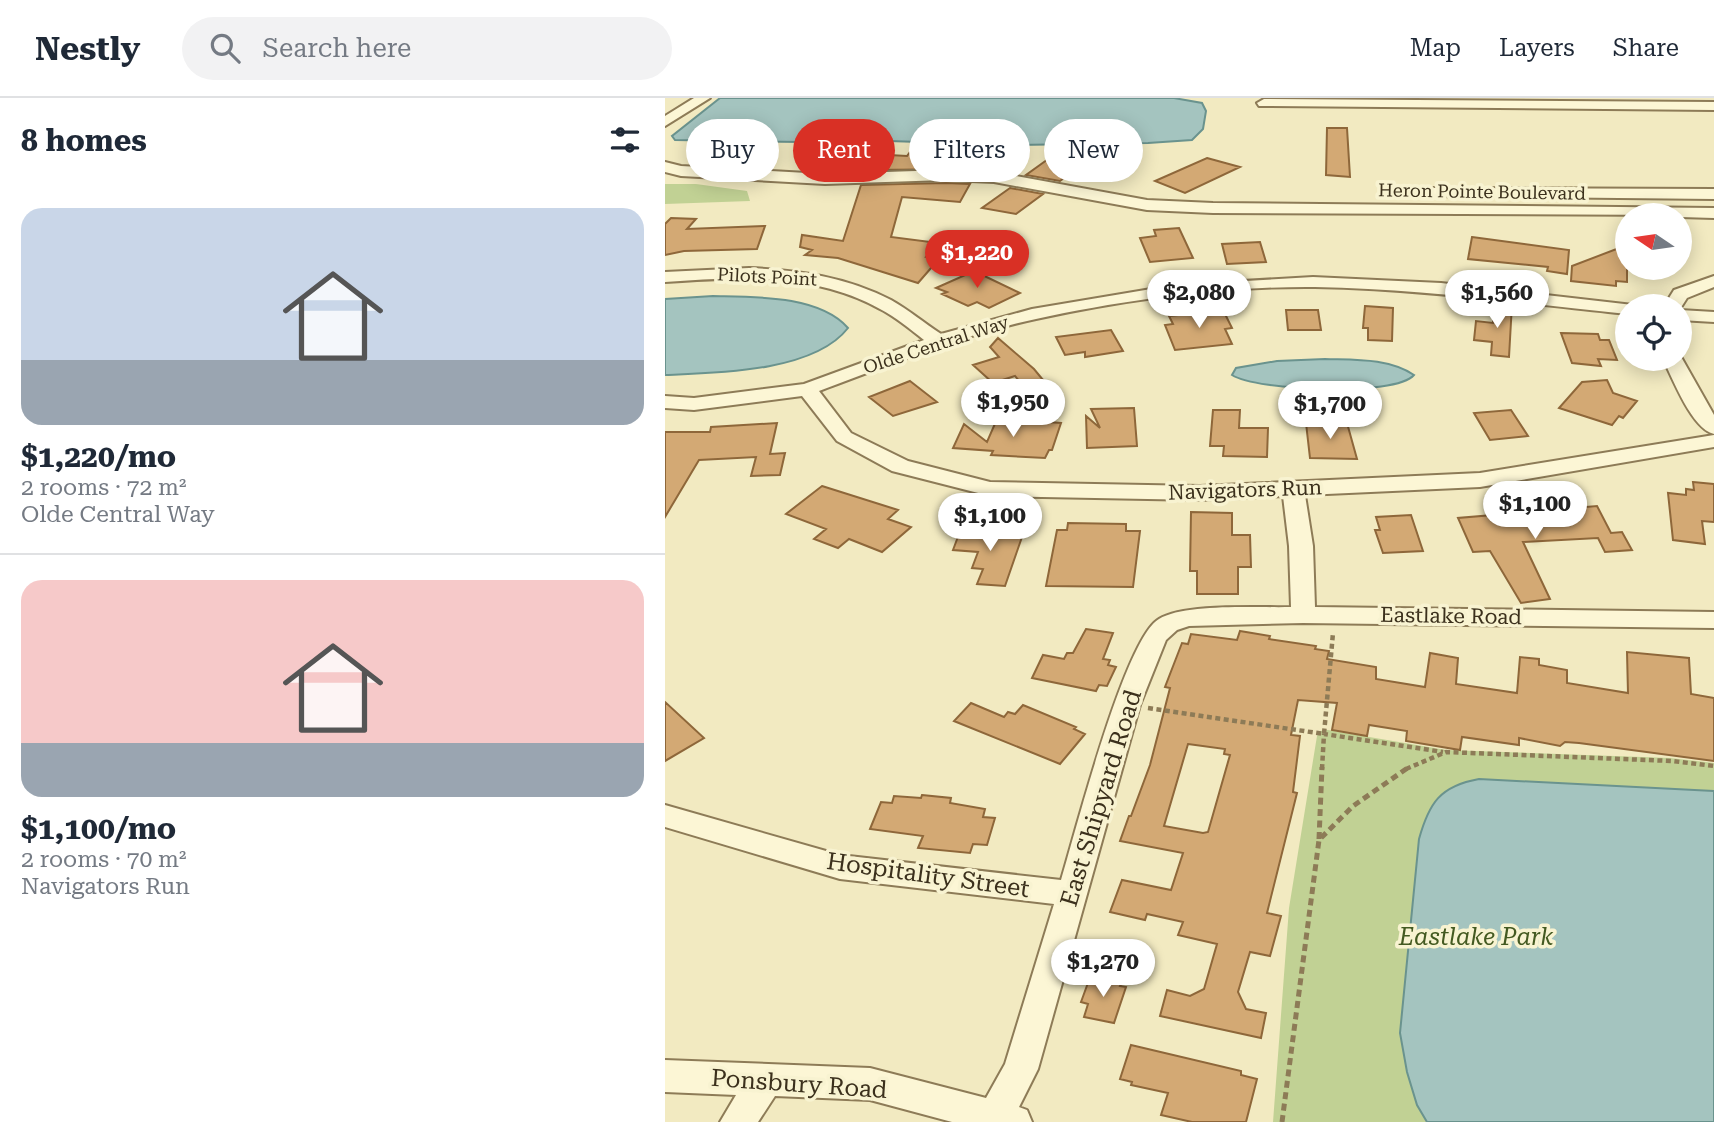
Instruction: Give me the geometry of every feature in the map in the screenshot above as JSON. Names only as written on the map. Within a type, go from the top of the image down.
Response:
[{"type":"street","points":[[665,122],[703,98]]},
{"type":"street","points":[[1264,103],[1714,106]]},
{"type":"street","name":"Heron Pointe Boulevard","points":[[665,167],[681,171],[825,179],[946,174],[994,177],[1147,205],[1213,208],[1714,213]]},
{"type":"street","points":[[1082,194],[1102,183]]},
{"type":"street","points":[[1246,193],[1383,193]]},
{"type":"street","points":[[1411,193],[1714,194]]},
{"type":"street","name":"Pilots Point","points":[[665,277],[736,271],[825,279],[884,304],[938,341]]},
{"type":"street","points":[[1680,294],[1714,281]]},
{"type":"street","name":"Olde Central Way","points":[[665,402],[694,404],[807,389],[938,341],[1032,314],[1175,290],[1313,282],[1441,288],[1615,308]]},
{"type":"street","points":[[1692,316],[1714,317]]},
{"type":"street","points":[[1680,371],[1699,410],[1714,428]]},
{"type":"street","name":"Navigators Run","points":[[807,389],[844,437],[900,466],[990,489],[1200,493],[1480,480],[1714,442]]},
{"type":"street","points":[[1293,489],[1301,546],[1303,615]]},
{"type":"street","name":"Eastlake Road","points":[[1188,618],[1334,615],[1714,620]]},
{"type":"street","name":"East Shipyard Road","points":[[1005,1119],[1127,705],[1155,636],[1168,624],[1188,618]]},
{"type":"street","name":"Hospitality Street","points":[[665,816],[840,867],[1071,894]]},
{"type":"street","name":"Ponsbury Road","points":[[665,1076],[870,1084],[1005,1119]]},
{"type":"street","points":[[738,1122],[767,1078]]},
{"type":"path","points":[[1282,1122],[1319,840],[1334,615]]},
{"type":"path","points":[[1127,705],[1446,752],[1672,761],[1714,766]]},
{"type":"path","points":[[1319,840],[1353,806],[1381,785],[1413,765],[1446,752]]},
{"type":"green space","points":[[665,184],[696,184],[747,191],[750,201],[665,204]]},
{"type":"green space","name":"Eastlake Park","points":[[1328,730],[1446,750],[1670,758],[1714,763],[1714,1122],[1273,1122],[1289,908],[1317,736],[1320,731]]},
{"type":"water","points":[[720,98],[1174,98],[1202,103],[1206,111],[1203,129],[1192,140],[1148,143],[1143,143],[1143,119],[1044,119],[1044,145],[1030,145],[1030,119],[909,119],[909,142],[895,141],[895,119],[793,119],[793,142],[779,142],[779,119],[693,119]]},
{"type":"water","points":[[686,125],[686,140],[675,140],[672,136]]},
{"type":"water","points":[[713,296],[766,298],[803,304],[836,317],[848,328],[833,343],[789,362],[737,371],[665,375],[665,299]]},
{"type":"water","points":[[1325,359],[1382,363],[1404,369],[1414,375],[1402,382],[1381,387],[1325,389],[1268,385],[1232,375],[1236,368],[1277,361]]},
{"type":"water","name":"Eastlake Park","points":[[1479,779],[1714,791],[1714,1122],[1427,1122],[1417,1105],[1407,1072],[1400,1033],[1419,839],[1427,815],[1438,798],[1455,786]]},
{"type":"building","points":[[1327,128],[1347,128],[1350,177],[1326,175]]},
{"type":"building","points":[[909,153],[909,170],[895,170],[895,155],[907,156]]},
{"type":"building","points":[[1207,158],[1240,167],[1185,193],[1155,181]]},
{"type":"building","points":[[1044,162],[1044,178],[1030,176],[1030,172]]},
{"type":"building","points":[[970,184],[960,202],[902,197],[891,237],[938,243],[926,257],[938,260],[918,283],[838,258],[805,255],[812,250],[800,247],[802,235],[843,241],[861,185]]},
{"type":"building","points":[[1010,188],[1043,194],[1016,214],[982,208]]},
{"type":"building","points":[[671,218],[696,219],[687,229],[765,226],[757,249],[684,251],[665,255],[665,224]]},
{"type":"building","points":[[1179,228],[1193,258],[1150,262],[1140,238],[1156,236],[1154,230]]},
{"type":"building","points":[[1472,237],[1569,250],[1567,274],[1547,271],[1548,267],[1468,259]]},
{"type":"building","points":[[1260,242],[1266,262],[1227,264],[1222,244]]},
{"type":"building","points":[[1615,250],[1615,280],[1627,282],[1616,281],[1616,286],[1571,281],[1572,266]]},
{"type":"building","points":[[974,271],[1020,293],[989,308],[977,302],[968,306],[942,294],[947,292],[936,288]]},
{"type":"building","points":[[1495,302],[1512,304],[1509,357],[1491,355],[1492,342],[1474,340],[1476,321],[1493,323]]},
{"type":"building","points":[[1365,306],[1393,308],[1392,341],[1368,340],[1368,328],[1363,328]]},
{"type":"building","points":[[1223,310],[1232,328],[1225,329],[1232,344],[1175,350],[1165,325],[1173,324],[1169,316]]},
{"type":"building","points":[[1286,310],[1318,310],[1321,330],[1288,330]]},
{"type":"building","points":[[1111,330],[1123,351],[1085,357],[1085,352],[1065,355],[1056,337]]},
{"type":"building","points":[[1561,333],[1598,334],[1600,340],[1609,340],[1615,355],[1615,360],[1598,359],[1601,366],[1572,363]]},
{"type":"building","points":[[998,338],[1034,369],[1048,386],[1028,391],[1015,376],[993,383],[973,365],[999,357],[990,347]]},
{"type":"building","points":[[1607,380],[1613,393],[1637,401],[1623,418],[1619,416],[1612,425],[1559,408],[1582,382]]},
{"type":"building","points":[[910,381],[937,402],[893,416],[869,397]]},
{"type":"building","points":[[1134,408],[1137,446],[1087,448],[1086,416],[1100,428],[1091,409]]},
{"type":"building","points":[[1213,410],[1240,410],[1239,428],[1268,428],[1267,457],[1223,456],[1224,446],[1210,446]]},
{"type":"building","points":[[1511,410],[1528,436],[1490,440],[1474,413]]},
{"type":"building","points":[[997,419],[1061,423],[1052,450],[1049,450],[1045,458],[991,455],[993,451],[953,448],[964,424],[987,442]]},
{"type":"building","points":[[777,423],[770,454],[785,453],[780,475],[751,476],[756,457],[699,460],[665,517],[665,432],[710,432],[711,427]]},
{"type":"building","points":[[1306,423],[1347,423],[1357,459],[1310,458]]},
{"type":"building","points":[[1693,482],[1714,484],[1714,522],[1702,521],[1705,544],[1673,540],[1668,493],[1686,495],[1686,489],[1694,490]]},
{"type":"building","points":[[822,486],[898,510],[888,519],[911,527],[882,552],[849,539],[838,548],[814,539],[826,529],[786,514]]},
{"type":"building","points":[[1597,506],[1611,533],[1622,532],[1632,550],[1605,552],[1598,538],[1523,542],[1550,599],[1521,603],[1490,551],[1473,552],[1458,518]]},
{"type":"building","points":[[1191,512],[1232,513],[1232,535],[1250,535],[1251,567],[1238,567],[1238,594],[1197,594],[1197,571],[1190,571]]},
{"type":"building","points":[[1411,515],[1423,551],[1383,553],[1375,530],[1380,530],[1376,517]]},
{"type":"building","points":[[1068,523],[1126,524],[1126,531],[1140,531],[1133,587],[1046,586],[1057,530],[1067,530]]},
{"type":"building","points":[[962,526],[1001,529],[999,536],[1022,537],[1005,586],[977,584],[983,569],[972,568],[978,552],[953,550]]},
{"type":"building","points":[[1086,629],[1113,633],[1103,659],[1110,660],[1108,665],[1116,667],[1107,686],[1099,685],[1096,691],[1032,678],[1043,655],[1064,659],[1067,653],[1073,653]]},
{"type":"building","points":[[1240,631],[1270,636],[1269,639],[1316,646],[1315,649],[1329,651],[1327,659],[1376,667],[1376,679],[1425,687],[1430,653],[1458,658],[1456,684],[1517,693],[1520,657],[1539,659],[1539,665],[1567,670],[1567,683],[1628,693],[1627,652],[1689,658],[1691,694],[1714,698],[1714,761],[1579,743],[1565,742],[1560,746],[1519,738],[1519,745],[1462,737],[1460,750],[1406,741],[1407,731],[1369,725],[1367,736],[1332,730],[1337,703],[1298,700],[1291,735],[1300,736],[1293,792],[1297,793],[1267,913],[1281,916],[1270,956],[1250,952],[1238,992],[1246,1009],[1266,1013],[1261,1038],[1160,1016],[1167,990],[1190,996],[1204,989],[1217,944],[1178,935],[1183,922],[1147,914],[1145,920],[1110,912],[1122,880],[1171,890],[1183,853],[1120,841],[1150,765],[1170,688],[1165,687],[1182,643],[1188,644],[1191,634],[1237,640]],"holes":[[[1188,744],[1225,749],[1224,754],[1230,755],[1208,832],[1164,826]]]},
{"type":"building","points":[[665,702],[704,738],[665,761]]},
{"type":"building","points":[[971,703],[1004,717],[1008,712],[1015,714],[1023,705],[1076,727],[1074,729],[1085,734],[1060,764],[954,721]]},
{"type":"building","points":[[922,795],[951,798],[950,803],[985,809],[983,817],[995,818],[987,845],[973,844],[970,853],[918,848],[923,836],[870,829],[881,802],[892,803],[894,796],[921,798]]},
{"type":"building","points":[[1096,977],[1122,982],[1120,986],[1126,987],[1114,1023],[1084,1017],[1088,1004],[1081,1002],[1089,980],[1095,981]]},
{"type":"building","points":[[1131,1045],[1241,1071],[1241,1075],[1257,1079],[1246,1122],[1192,1122],[1161,1115],[1168,1093],[1131,1085],[1132,1082],[1120,1079]]}]
